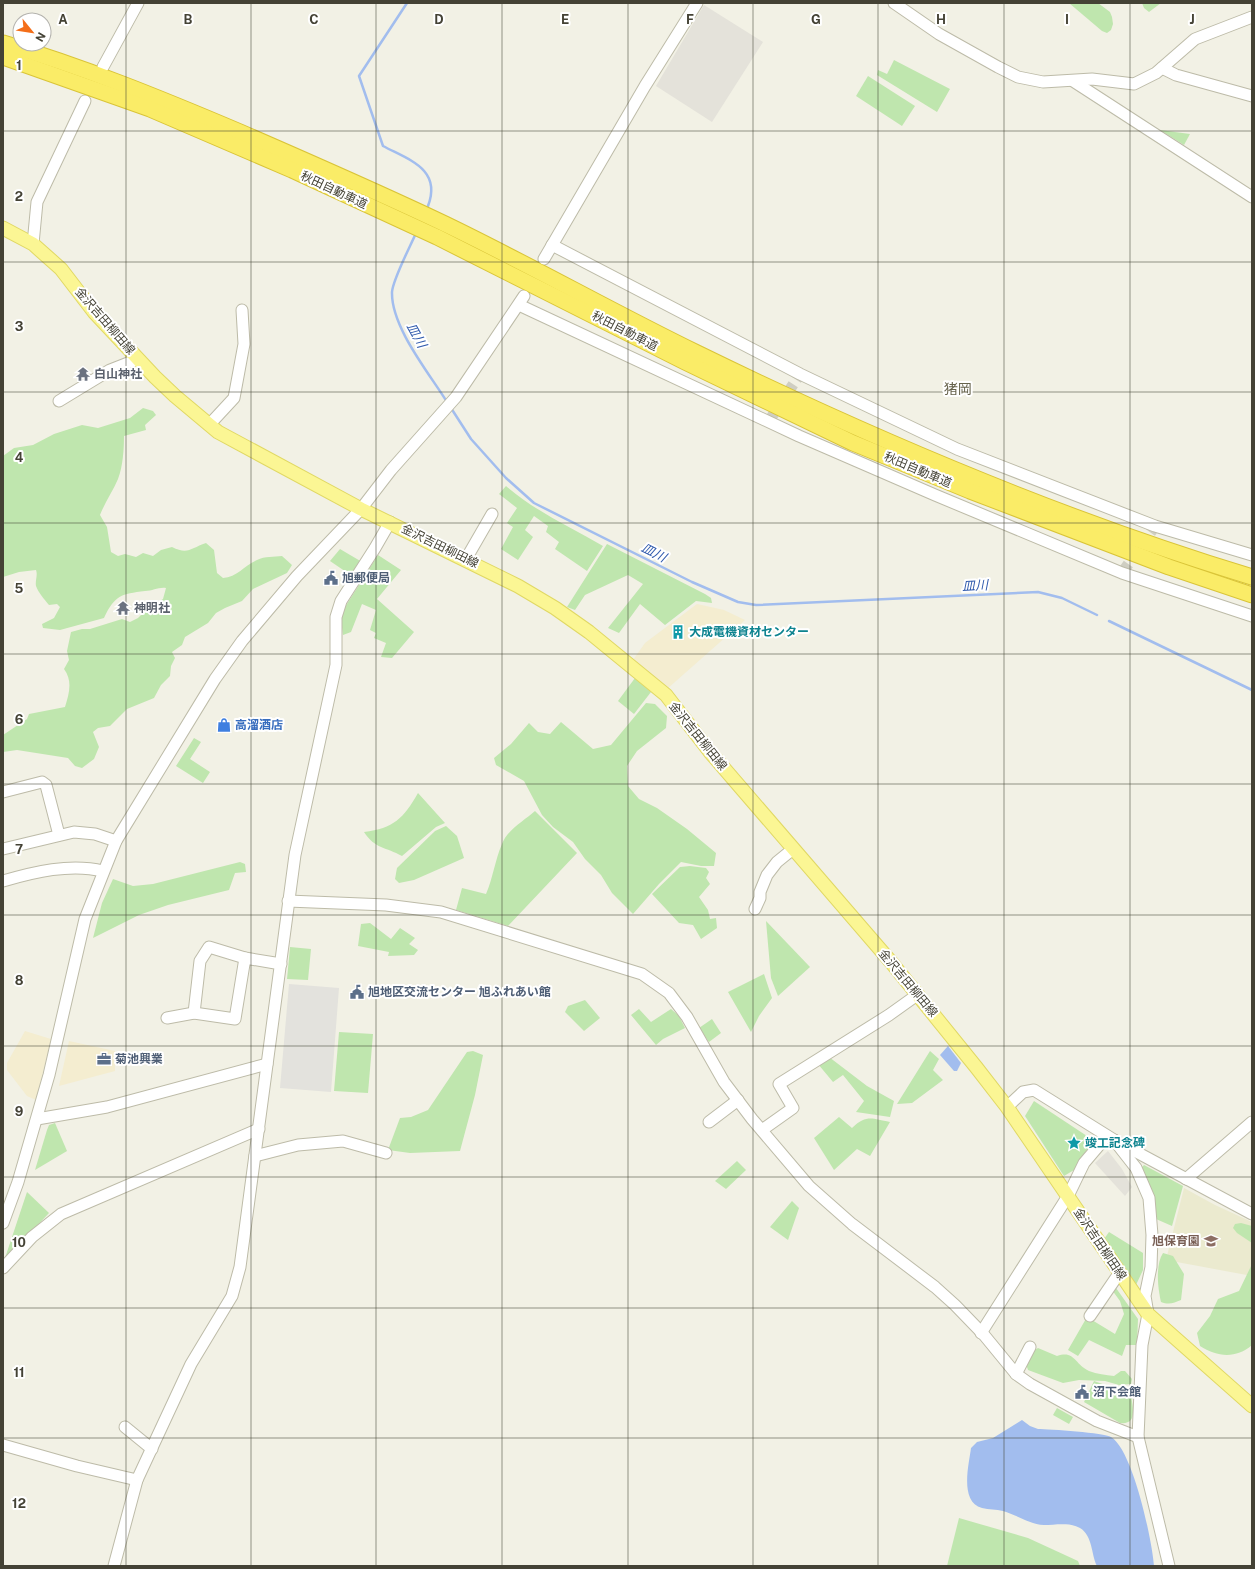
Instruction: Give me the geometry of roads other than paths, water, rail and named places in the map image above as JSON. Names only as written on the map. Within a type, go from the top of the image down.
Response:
[{"type":"highway","name":"秋田自動車道","points":[[3,43],[155,96],[298,157],[444,224],[694,351],[860,429],[977,478],[1175,554],[1252,577]]},
{"type":"highway","name":"秋田自動車道","points":[[3,57],[150,108],[292,170],[437,237],[685,362],[853,443],[977,494],[1169,567],[1252,595]]},
{"type":"main road","name":"金沢吉田柳田線","points":[[3,228],[33,244],[61,269],[94,312],[138,359],[175,396],[209,425],[251,451],[299,474],[361,509],[466,559],[518,586],[555,608],[593,636],[666,695],[710,752],[918,995],[1007,1106],[1148,1314],[1252,1406]]},
{"type":"street","points":[[103,67],[138,3]]},
{"type":"street","points":[[544,259],[644,86],[697,3]]},
{"type":"street","points":[[894,3],[939,34],[1018,77],[1043,82],[1092,79],[1134,84],[1162,68],[1195,39],[1252,17]]},
{"type":"street","points":[[1162,68],[1176,75],[1252,96]]},
{"type":"street","points":[[1073,81],[1252,197]]},
{"type":"street","points":[[33,244],[37,202],[85,101]]},
{"type":"street","points":[[552,245],[800,374],[957,449],[1155,526],[1252,555]]},
{"type":"street","points":[[3,1223],[37,1119],[49,1075],[85,919],[116,841],[215,679],[242,641],[297,576],[361,509],[391,470],[456,397],[522,301],[799,436],[935,495],[1122,572],[1252,616]]},
{"type":"street","points":[[209,425],[234,398],[244,344],[242,310]]},
{"type":"street","points":[[59,401],[110,370],[138,359]]},
{"type":"street","points":[[466,559],[492,514]]},
{"type":"street","points":[[114,1566],[137,1480],[191,1364],[232,1296],[240,1267],[282,964],[288,901],[295,855],[315,755],[336,665],[336,617],[340,601],[375,548],[390,522]]},
{"type":"street","points":[[3,792],[42,782],[46,785],[59,835]]},
{"type":"street","points":[[3,849],[74,832],[95,834],[116,841]]},
{"type":"street","points":[[755,909],[767,874],[777,862],[793,849]]},
{"type":"street","points":[[3,881],[34,872],[90,868],[103,871]]},
{"type":"street","points":[[288,901],[386,905],[441,912],[642,974],[669,993],[687,1017],[724,1082],[762,1130],[815,1191],[872,1240],[935,1287],[955,1305],[1016,1374],[1030,1384],[1097,1421],[1138,1437]]},
{"type":"street","points":[[194,1014],[200,961],[209,947],[245,958],[282,964]]},
{"type":"street","points":[[167,1018],[194,1014],[235,1019],[245,958]]},
{"type":"street","points":[[762,1130],[793,1108],[779,1084],[889,1015],[918,995]]},
{"type":"street","points":[[37,1119],[108,1107],[267,1064]]},
{"type":"street","points":[[1007,1106],[1023,1092],[1034,1090],[1110,1138],[1252,1214]]},
{"type":"street","points":[[709,1122],[738,1100]]},
{"type":"street","points":[[1186,1179],[1252,1122]]},
{"type":"street","points":[[3,1268],[32,1237],[61,1214],[259,1129]]},
{"type":"street","points":[[981,1333],[1068,1196],[1084,1163],[1110,1138]]},
{"type":"street","points":[[1110,1138],[1136,1168],[1149,1198],[1152,1235],[1151,1267],[1145,1296],[1148,1314],[1142,1345],[1138,1437],[1169,1566]]},
{"type":"street","points":[[255,1156],[298,1145],[343,1141],[386,1153]]},
{"type":"street","points":[[1090,1316],[1120,1272]]},
{"type":"street","points":[[1016,1374],[1030,1347]]},
{"type":"street","points":[[125,1427],[152,1449]]},
{"type":"street","points":[[3,1444],[78,1466],[137,1480]]},
{"type":"water","points":[[948,1046],[961,1063],[957,1071],[954,1071],[940,1055]]},
{"type":"water","points":[[1022,1420],[1030,1426],[1038,1429],[1099,1434],[1111,1437],[1119,1445],[1127,1459],[1140,1497],[1150,1537],[1154,1566],[1097,1566],[1090,1540],[1080,1528],[1067,1524],[1039,1524],[1003,1511],[985,1509],[975,1504],[970,1498],[967,1482],[971,1448],[977,1442],[993,1438]]},
{"type":"waterway","name":"皿川","points":[[407,3],[359,76],[383,146],[412,161],[427,174],[431,183],[431,193],[428,206]]},
{"type":"waterway","name":"皿川","points":[[416,233],[398,271],[393,286],[393,306],[404,335],[421,364],[447,402]]},
{"type":"waterway","name":"皿川","points":[[451,408],[471,439],[506,478],[534,503],[692,582],[738,602],[756,605],[1038,592],[1062,598],[1097,615]]},
{"type":"waterway","name":"皿川","points":[[1109,621],[1252,690]]},
{"type":"tunnel","points":[[769,421],[800,374]]},
{"type":"tunnel","points":[[1122,573],[1155,526]]},
{"type":"place","name":"白山神社","points":[[83,374]]},
{"type":"place","name":"旭郵便局","points":[[331,578]]},
{"type":"place","name":"神明社","points":[[123,608]]},
{"type":"place","name":"大成電機資材センター","points":[[678,632]]},
{"type":"place","name":"高溜酒店","points":[[224,725]]},
{"type":"place","name":"旭地区交流センター 旭ふれあい館","points":[[357,992]]},
{"type":"place","name":"菊池興業","points":[[104,1059]]},
{"type":"place","name":"竣工記念碑","points":[[1074,1143]]},
{"type":"place","name":"旭保育園","points":[[1211,1241]]},
{"type":"place","name":"沼下会館","points":[[1082,1392]]},
{"type":"district","name":"猪岡","points":[[958,389]]}]
